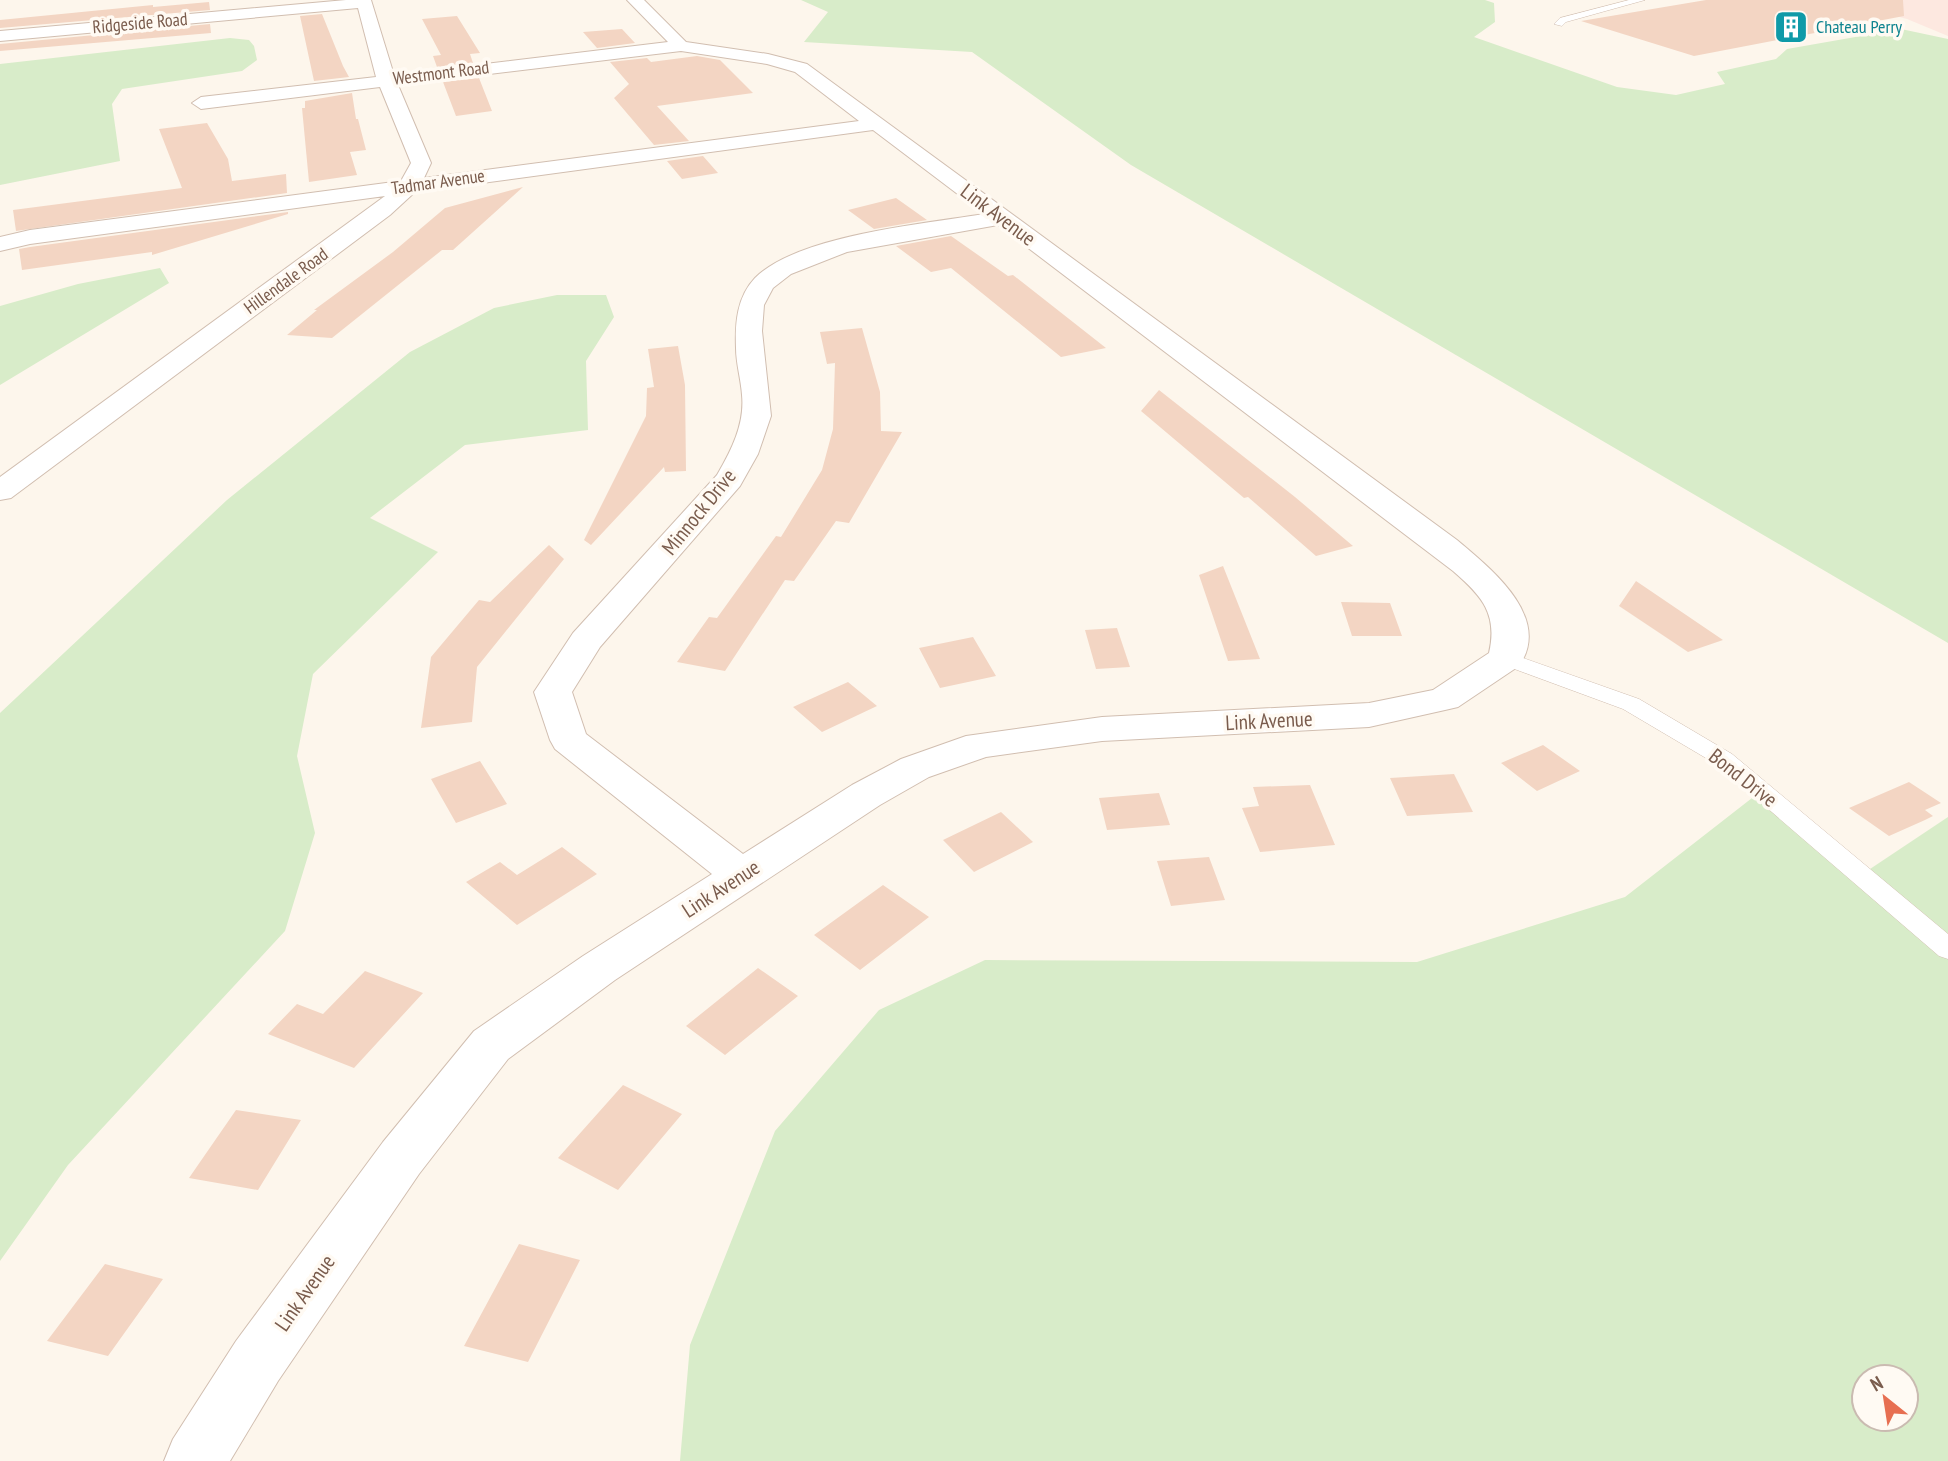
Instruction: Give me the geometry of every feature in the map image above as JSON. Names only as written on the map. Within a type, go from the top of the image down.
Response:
[{"type":"street","points":[[635,0],[681,46]]},
{"type":"street","points":[[364,1],[386,79],[421,163],[410,185]]},
{"type":"street","name":"Ridgeside Road","points":[[0,36],[364,1]]},
{"type":"street","name":"Westmont Road","points":[[201,103],[681,46]]},
{"type":"street","name":"Link Avenue","points":[[195,1461],[257,1361],[401,1158],[491,1045],[599,968],[866,795],[915,768],[980,745],[1102,729],[1369,715],[1445,699],[1506,658],[1511,628],[1499,599],[1481,577],[877,124],[801,68],[756,57],[681,46]]},
{"type":"street","name":"Tadmar Avenue","points":[[0,244],[30,237],[410,185],[877,124]]},
{"type":"street","name":"Hillendale Road","points":[[0,491],[382,211],[410,185]]},
{"type":"street","name":"Minnock Drive","points":[[742,875],[569,740],[553,692],[586,641],[729,480],[746,452],[757,408],[749,350],[751,305],[762,285],[776,271],[806,257],[842,246],[1002,218]]},
{"type":"lane","points":[[1559,24],[1563,20],[1618,8],[1640,0]]},
{"type":"lane","name":"Bond Drive","points":[[1506,658],[1631,704],[1724,759],[1948,949]]},
{"type":"shaded area","points":[[1834,0],[1948,0],[1948,36],[1907,19]]},
{"type":"green space","points":[[801,0],[1485,0],[1494,3],[1495,22],[1474,37],[1617,87],[1676,95],[1725,84],[1717,72],[1776,59],[1787,49],[1901,29],[1948,39],[1948,643],[1131,165],[972,52],[804,42],[828,12]]},
{"type":"green space","points":[[230,38],[249,40],[254,46],[257,60],[242,71],[122,89],[112,104],[120,161],[0,185],[0,64]]},
{"type":"green space","points":[[160,268],[169,283],[0,385],[0,306],[78,284]]},
{"type":"green space","points":[[557,295],[606,295],[614,317],[586,361],[588,430],[465,445],[370,518],[438,552],[313,674],[297,756],[315,833],[285,931],[68,1165],[0,1261],[0,713],[227,500],[410,352],[494,308]]},
{"type":"green space","points":[[1761,791],[1861,875],[1948,817],[1948,1461],[680,1461],[690,1345],[775,1131],[879,1010],[985,960],[1417,962],[1625,897]]},
{"type":"building","points":[[1706,0],[1903,0],[1904,16],[1694,56],[1581,21]]},
{"type":"building","points":[[209,2],[210,10],[0,28],[0,20]]},
{"type":"building","points":[[322,14],[349,77],[314,81],[300,16]]},
{"type":"building","points":[[457,16],[480,53],[470,54],[473,63],[437,67],[433,56],[441,55],[422,19]]},
{"type":"building","points":[[210,24],[211,33],[0,51],[0,44]]},
{"type":"building","points":[[622,29],[635,43],[597,48],[583,32]]},
{"type":"building","points":[[697,56],[720,60],[753,93],[657,106],[689,141],[654,145],[614,98],[629,84],[610,62],[647,58],[651,62]]},
{"type":"building","points":[[479,78],[492,111],[456,116],[443,82]]},
{"type":"building","points":[[352,93],[356,119],[366,150],[350,152],[357,175],[309,182],[302,108],[305,108],[305,101]]},
{"type":"building","points":[[207,123],[228,159],[232,181],[286,174],[287,193],[16,231],[13,210],[182,188],[159,129]]},
{"type":"building","points":[[703,156],[718,173],[682,179],[667,161]]},
{"type":"building","points":[[523,187],[453,250],[442,250],[332,338],[287,335],[317,310],[314,310],[393,252],[445,208]]},
{"type":"building","points":[[896,198],[927,220],[874,229],[848,210]]},
{"type":"building","points":[[288,212],[152,255],[152,252],[22,270],[19,249]]},
{"type":"building","points":[[951,236],[1008,276],[1013,275],[1106,348],[1061,357],[951,268],[931,272],[896,246]]},
{"type":"building","points":[[862,328],[880,392],[881,431],[902,432],[849,523],[836,521],[794,581],[785,580],[725,671],[677,662],[709,617],[717,618],[776,536],[781,537],[822,470],[833,429],[835,363],[827,364],[820,332]]},
{"type":"building","points":[[678,346],[685,385],[686,471],[665,472],[664,467],[591,545],[584,540],[646,416],[647,388],[654,387],[648,349]]},
{"type":"building","points":[[1159,390],[1353,546],[1316,556],[1141,411]]},
{"type":"building","points":[[549,545],[564,559],[477,667],[472,722],[421,728],[431,657],[479,600],[490,602]]},
{"type":"building","points":[[1223,566],[1260,659],[1228,661],[1199,575]]},
{"type":"building","points":[[1636,581],[1723,640],[1688,652],[1619,606]]},
{"type":"building","points":[[1341,602],[1390,603],[1402,636],[1352,636]]},
{"type":"building","points":[[1117,628],[1130,667],[1096,669],[1085,630]]},
{"type":"building","points":[[973,637],[996,676],[940,688],[919,648]]},
{"type":"building","points":[[848,682],[877,706],[822,732],[793,707]]},
{"type":"building","points":[[1543,745],[1580,771],[1537,791],[1501,763]]},
{"type":"building","points":[[480,761],[507,804],[456,823],[431,779]]},
{"type":"building","points":[[1454,774],[1473,812],[1407,816],[1390,778]]},
{"type":"building","points":[[1909,782],[1941,803],[1925,810],[1933,816],[1889,836],[1849,808]]},
{"type":"building","points":[[1310,785],[1335,845],[1260,852],[1242,808],[1259,806],[1253,787]]},
{"type":"building","points":[[1159,793],[1170,825],[1107,830],[1099,798]]},
{"type":"building","points":[[1001,812],[1033,842],[974,872],[943,840]]},
{"type":"building","points":[[562,847],[597,874],[517,925],[466,882],[500,862],[517,875]]},
{"type":"building","points":[[1209,857],[1225,900],[1171,906],[1157,861]]},
{"type":"building","points":[[883,885],[929,917],[860,970],[814,935]]},
{"type":"building","points":[[758,968],[798,996],[725,1055],[686,1026]]},
{"type":"building","points":[[365,971],[423,993],[354,1068],[268,1034],[297,1004],[323,1014]]},
{"type":"building","points":[[623,1085],[682,1114],[618,1190],[558,1158]]},
{"type":"building","points":[[236,1110],[301,1120],[258,1190],[189,1178]]},
{"type":"building","points":[[519,1244],[580,1260],[528,1362],[464,1346]]},
{"type":"building","points":[[105,1264],[163,1279],[108,1356],[47,1341]]},
{"type":"place","name":"Chateau Perry","points":[[1791,27]]}]
